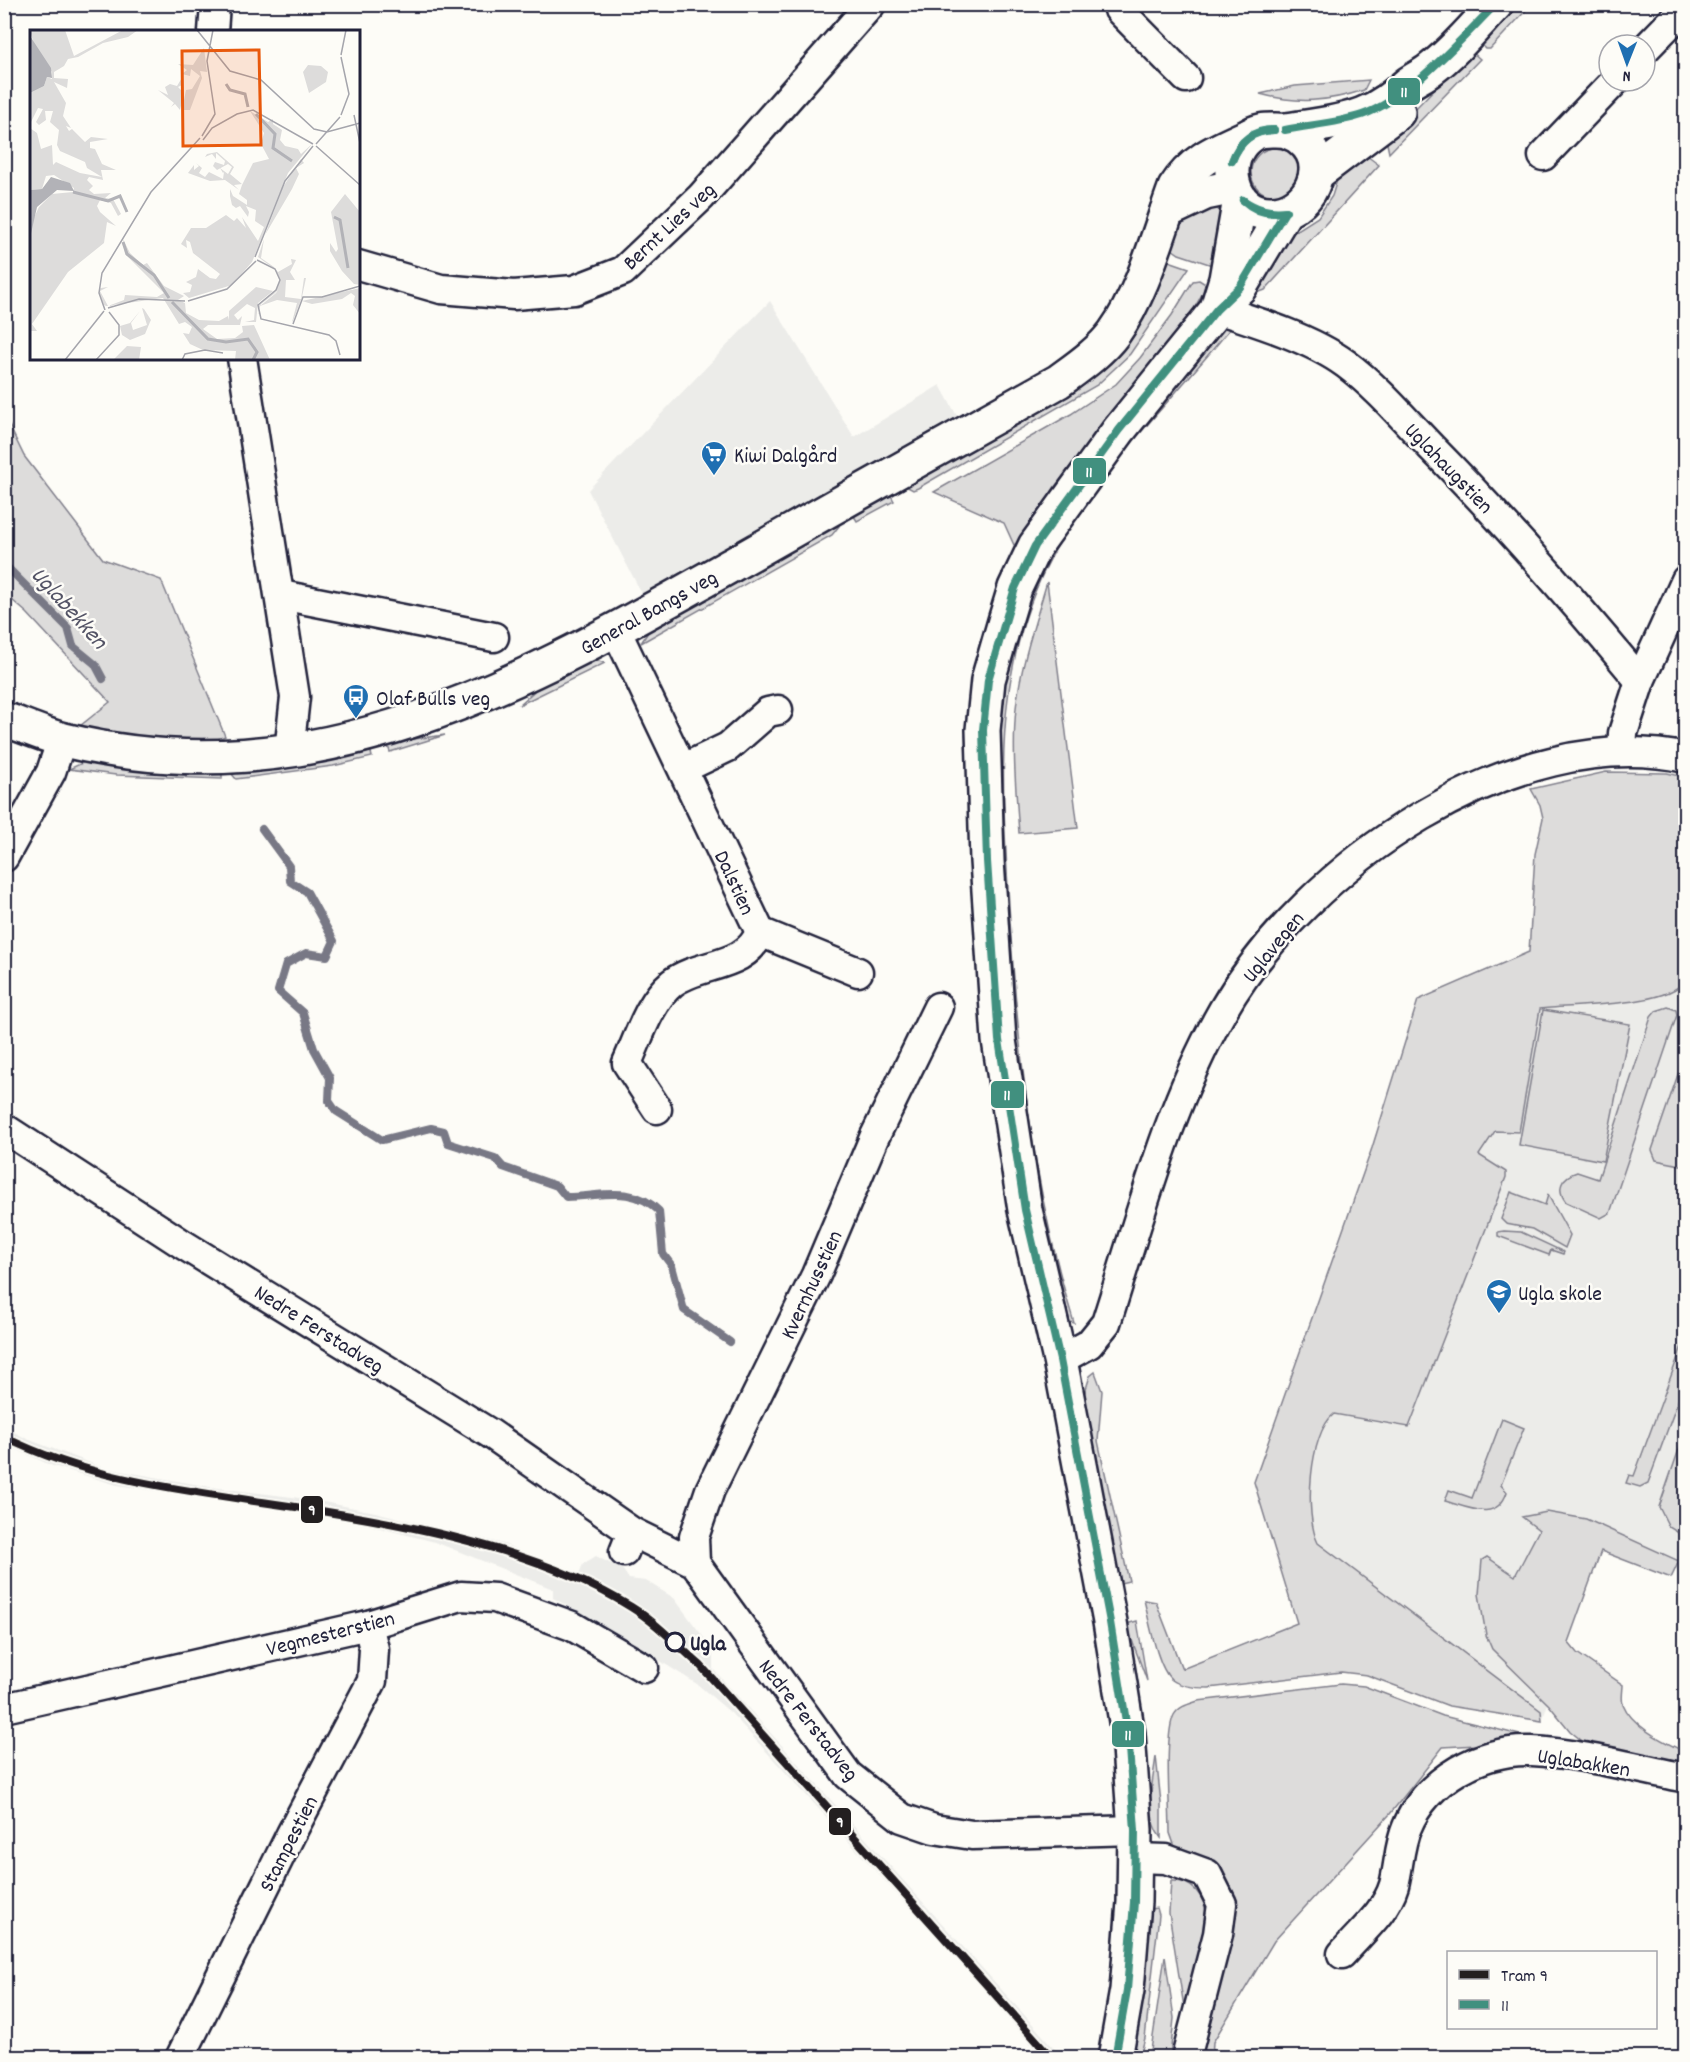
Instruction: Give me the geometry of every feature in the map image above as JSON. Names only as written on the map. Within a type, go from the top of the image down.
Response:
[{"type":"street","points":[[213,30],[215,4]]},
{"type":"street","name":"Bernt Lies veg","points":[[360,266],[441,289],[514,295],[574,290],[623,271],[701,197],[871,4]]},
{"type":"street","points":[[1122,4],[1119,10],[1186,78]]},
{"type":"street","points":[[1217,309],[1226,279],[1237,193],[1230,169],[1236,150],[1249,136],[1266,129],[1285,130],[1361,115],[1383,105],[1431,69],[1496,4]]},
{"type":"street","points":[[1657,37],[1686,7]]},
{"type":"street","points":[[1316,174],[1422,92],[1431,69]]},
{"type":"street","points":[[1543,156],[1603,93]]},
{"type":"street","points":[[1167,211],[1205,193],[1237,193],[1261,211],[1285,212],[1300,204],[1311,190],[1316,174],[1313,155],[1302,139],[1285,130]]},
{"type":"street","name":"General Bangs veg","points":[[4,719],[62,739],[166,756],[225,757],[289,752],[378,733],[430,716],[515,682],[616,630],[1059,381],[1086,361],[1113,334],[1134,298],[1167,211],[1184,174],[1203,157],[1249,136]]},
{"type":"street","points":[[1115,2058],[1127,1990],[1135,1844],[1128,1734],[1110,1622],[1060,1359],[1024,1210],[999,1040],[983,772],[983,730],[988,680],[1015,588],[1035,546],[1119,430],[1217,309],[1240,287],[1285,212]]},
{"type":"street","name":"Uglahaugstien","points":[[1217,309],[1251,320],[1328,352],[1360,376],[1491,508],[1549,572],[1640,681]]},
{"type":"street","points":[[242,360],[281,595],[295,697],[289,752]]},
{"type":"street","points":[[1622,750],[1623,733],[1640,681],[1686,580]]},
{"type":"street","points":[[281,595],[494,637]]},
{"type":"street","name":"Dalstien","points":[[616,630],[684,768],[760,932],[858,972]]},
{"type":"street","points":[[684,768],[728,747],[768,712],[778,710]]},
{"type":"street","points":[[4,857],[51,772],[62,739]]},
{"type":"street","name":"Uglavegen","points":[[1060,1359],[1089,1344],[1106,1323],[1186,1082],[1224,1009],[1298,912],[1376,845],[1430,811],[1486,783],[1543,764],[1596,752],[1622,750],[1686,758]]},
{"type":"street","points":[[657,1109],[627,1063],[658,997],[674,982],[746,954],[756,943],[760,932]]},
{"type":"street","name":"Kvernhusstien","points":[[695,1563],[694,1537],[710,1490],[816,1275],[874,1138],[938,1007]]},
{"type":"street","name":"Nedre Ferstadveg","points":[[4,1128],[184,1245],[491,1434],[628,1542],[695,1563],[848,1775],[902,1818],[934,1829],[972,1835],[1135,1844],[1207,1875],[1222,1904],[1218,1934],[1186,2058]]},
{"type":"street","name":"Vegmesterstien","points":[[4,1708],[368,1625],[461,1596],[495,1598],[572,1626],[644,1668]]},
{"type":"street","name":"Stampestien","points":[[180,2058],[291,1834],[372,1681],[374,1649],[368,1625]]},
{"type":"street","name":"Uglabakken","points":[[1341,1954],[1382,1909],[1393,1887],[1407,1826],[1430,1792],[1455,1770],[1496,1755],[1532,1751],[1686,1778]]},
{"type":"shaded area","points":[[1514,5],[1531,5],[1490,49],[1486,49],[1480,43],[1484,36]]},
{"type":"shaded area","points":[[1471,51],[1480,59],[1389,153],[1386,139]]},
{"type":"shaded area","points":[[1369,80],[1364,90],[1325,99],[1287,99],[1260,94],[1295,86]]},
{"type":"shaded area","points":[[1275,148],[1292,155],[1299,172],[1292,189],[1275,196],[1258,189],[1251,172],[1258,155]]},
{"type":"shaded area","points":[[1363,153],[1379,165],[1265,290],[1260,292],[1254,288],[1285,238],[1318,217],[1332,196],[1338,177]]},
{"type":"shaded area","points":[[1215,207],[1223,214],[1215,266],[1179,254],[1169,247],[1178,223]]},
{"type":"shaded area","points":[[1166,260],[1189,268],[1130,354],[1097,385],[918,488],[913,490],[904,485],[1093,377],[1107,364]]},
{"type":"shaded area","points":[[1199,280],[1207,285],[1177,340],[1076,459],[1054,488],[1023,538],[1014,545],[1004,523],[934,492],[1071,414],[1116,384],[1140,358],[1172,315],[1193,281]]},
{"type":"shaded area","points":[[770,301],[854,437],[940,385],[957,416],[642,594],[588,490]]},
{"type":"shaded area","points":[[1225,326],[1229,330],[1122,455],[1096,487],[1073,521],[1052,555],[1035,592],[1012,669],[1004,747],[1005,825],[1022,1063],[1047,1220],[1074,1323],[1070,1322],[1030,1162],[1007,994],[997,715],[1016,623],[1049,549],[1127,440]]},
{"type":"shaded area","points":[[4,415],[24,456],[103,559],[161,580],[225,736],[209,743],[75,730],[110,702],[27,613],[5,594]]},
{"type":"shaded area","points":[[889,492],[894,501],[857,521],[852,513]]},
{"type":"shaded area","points":[[837,520],[839,526],[832,535],[641,643],[650,629]]},
{"type":"shaded area","points":[[1047,582],[1078,828],[1019,833],[1014,754],[1016,708],[1025,660]]},
{"type":"shaded area","points":[[592,659],[605,663],[519,705],[542,684]]},
{"type":"shaded area","points":[[445,735],[390,752],[387,743],[390,742]]},
{"type":"shaded area","points":[[370,748],[372,757],[333,766],[236,779],[230,772],[232,769]]},
{"type":"shaded area","points":[[91,759],[222,770],[222,779],[116,775],[69,769]]},
{"type":"shaded area","name":"Ugla skole","points":[[1606,772],[1667,773],[1685,777],[1686,1548],[1671,1578],[1601,1551],[1542,1721],[1297,1623],[1254,1482],[1372,1148],[1418,1000],[1529,951],[1535,854],[1543,818],[1540,805],[1531,789]]},
{"type":"shaded area","points":[[1606,772],[1667,773],[1685,777],[1685,980],[1675,989],[1640,1000],[1540,1009],[1519,1132],[1495,1131],[1479,1155],[1506,1172],[1506,1177],[1409,1427],[1334,1414],[1319,1438],[1311,1476],[1311,1514],[1318,1543],[1541,1711],[1542,1721],[1449,1706],[1367,1675],[1341,1672],[1209,1688],[1180,1684],[1172,1680],[1162,1665],[1154,1643],[1144,1600],[1156,1602],[1182,1669],[1297,1623],[1254,1482],[1372,1148],[1418,1000],[1529,952],[1535,854],[1543,818],[1540,805],[1531,789]]},
{"type":"shaded area","points":[[1668,1007],[1676,1010],[1677,1015],[1610,1213],[1601,1218],[1566,1202],[1561,1193],[1562,1184],[1567,1177],[1577,1172],[1598,1179],[1651,1017],[1656,1011]]},
{"type":"shaded area","points":[[1543,1010],[1630,1024],[1603,1161],[1519,1145]]},
{"type":"shaded area","points":[[1685,1054],[1686,1166],[1656,1160],[1652,1150]]},
{"type":"shaded area","points":[[1511,1192],[1545,1205],[1548,1195],[1570,1235],[1565,1248],[1532,1229],[1506,1224],[1501,1219]]},
{"type":"shaded area","points":[[1498,1232],[1521,1232],[1564,1252],[1563,1254],[1551,1250],[1549,1255],[1498,1236]]},
{"type":"shaded area","points":[[1685,1338],[1685,1382],[1648,1483],[1640,1487],[1626,1483],[1629,1475],[1634,1476]]},
{"type":"shaded area","points":[[1095,1372],[1102,1391],[1098,1441],[1129,1581],[1116,1584],[1083,1398],[1090,1376]]},
{"type":"shaded area","points":[[1502,1419],[1524,1428],[1501,1485],[1507,1492],[1502,1502],[1489,1510],[1480,1510],[1445,1501],[1449,1490],[1472,1498]]},
{"type":"shaded area","points":[[5,1427],[27,1439],[104,1468],[211,1487],[308,1499],[375,1512],[504,1544],[579,1574],[583,1564],[596,1556],[623,1570],[629,1579],[646,1581],[674,1598],[713,1650],[713,1669],[1062,2057],[1042,2057],[960,1963],[731,1713],[697,1684],[604,1626],[553,1598],[553,1589],[435,1542],[352,1521],[117,1485],[50,1465],[5,1444]]},
{"type":"shaded area","points":[[1685,1432],[1685,1537],[1669,1527],[1659,1507]]},
{"type":"shaded area","points":[[1547,1512],[1586,1519],[1679,1561],[1671,1578],[1601,1551],[1568,1642],[1577,1653],[1623,1685],[1623,1704],[1641,1727],[1685,1752],[1685,1770],[1592,1749],[1570,1731],[1549,1705],[1492,1649],[1486,1635],[1479,1594],[1482,1560],[1487,1557],[1515,1576],[1539,1530],[1522,1517]]},
{"type":"shaded area","points":[[1137,1621],[1147,1681],[1126,1624]]},
{"type":"shaded area","points":[[1341,1684],[1364,1686],[1443,1716],[1528,1737],[1526,1742],[1443,1747],[1390,1814],[1274,1941],[1213,2042],[1212,2057],[1200,2057],[1235,1924],[1231,1894],[1221,1872],[1204,1857],[1175,1847],[1170,1833],[1168,1754],[1174,1715],[1181,1707],[1198,1701]]},
{"type":"shaded area","points":[[1156,1756],[1161,1803],[1161,1838],[1155,1829],[1151,1809]]},
{"type":"shaded area","points":[[1171,1881],[1179,1881],[1191,1886],[1200,1896],[1207,1916],[1184,2007],[1169,1913]]},
{"type":"shaded area","points":[[1157,1908],[1159,1915],[1145,2038],[1140,2057],[1128,2058],[1150,1909]]},
{"type":"shaded area","points":[[1165,1956],[1174,2018],[1170,2057],[1150,2057]]},
{"type":"waterway","name":"Uglabekken","points":[[4,564],[68,628],[73,646],[95,664],[103,679]]},
{"type":"waterway","name":"Uglabekken","points":[[262,829],[289,866],[290,881],[307,892],[334,941],[327,956],[306,953],[286,964],[278,991],[303,1013],[314,1049],[330,1078],[329,1101],[336,1111],[382,1140],[431,1128],[444,1131],[448,1143],[495,1158],[503,1167],[557,1186],[566,1197],[615,1194],[638,1197],[649,1203],[659,1211],[663,1254],[672,1266],[684,1310],[730,1342]]},
{"type":"tram line","name":"9","points":[[4,1437],[66,1463],[130,1480],[404,1526],[500,1550],[547,1566],[631,1607],[658,1627],[700,1665],[1052,2058]]},
{"type":"transit line","name":"11","points":[[1285,130],[1353,118],[1380,107],[1398,96],[1434,67],[1496,4]]},
{"type":"transit line","name":"11","points":[[1232,161],[1243,142],[1248,138],[1260,132],[1274,130]]},
{"type":"transit line","name":"11","points":[[1232,161],[1248,138],[1259,132],[1274,130]]},
{"type":"transit line","name":"11","points":[[1243,200],[1263,210],[1286,211]]},
{"type":"transit line","name":"11","points":[[1243,200],[1263,212],[1286,211]]},
{"type":"transit line","name":"11","points":[[1115,2058],[1127,1990],[1134,1902],[1135,1830],[1128,1734],[1110,1622],[1060,1360],[1025,1210],[999,1040],[987,861],[983,730],[988,680],[1015,588],[1035,546],[1119,430],[1217,309],[1240,287],[1285,212]]},
{"type":"place","name":"Kiwi Dalgård","points":[[714,477]]},
{"type":"place","name":"Olaf Bulls veg","points":[[356,720]]},
{"type":"place","name":"Ugla skole","points":[[1499,1315]]},
{"type":"place","name":"Ugla","points":[[675,1642]]}]
